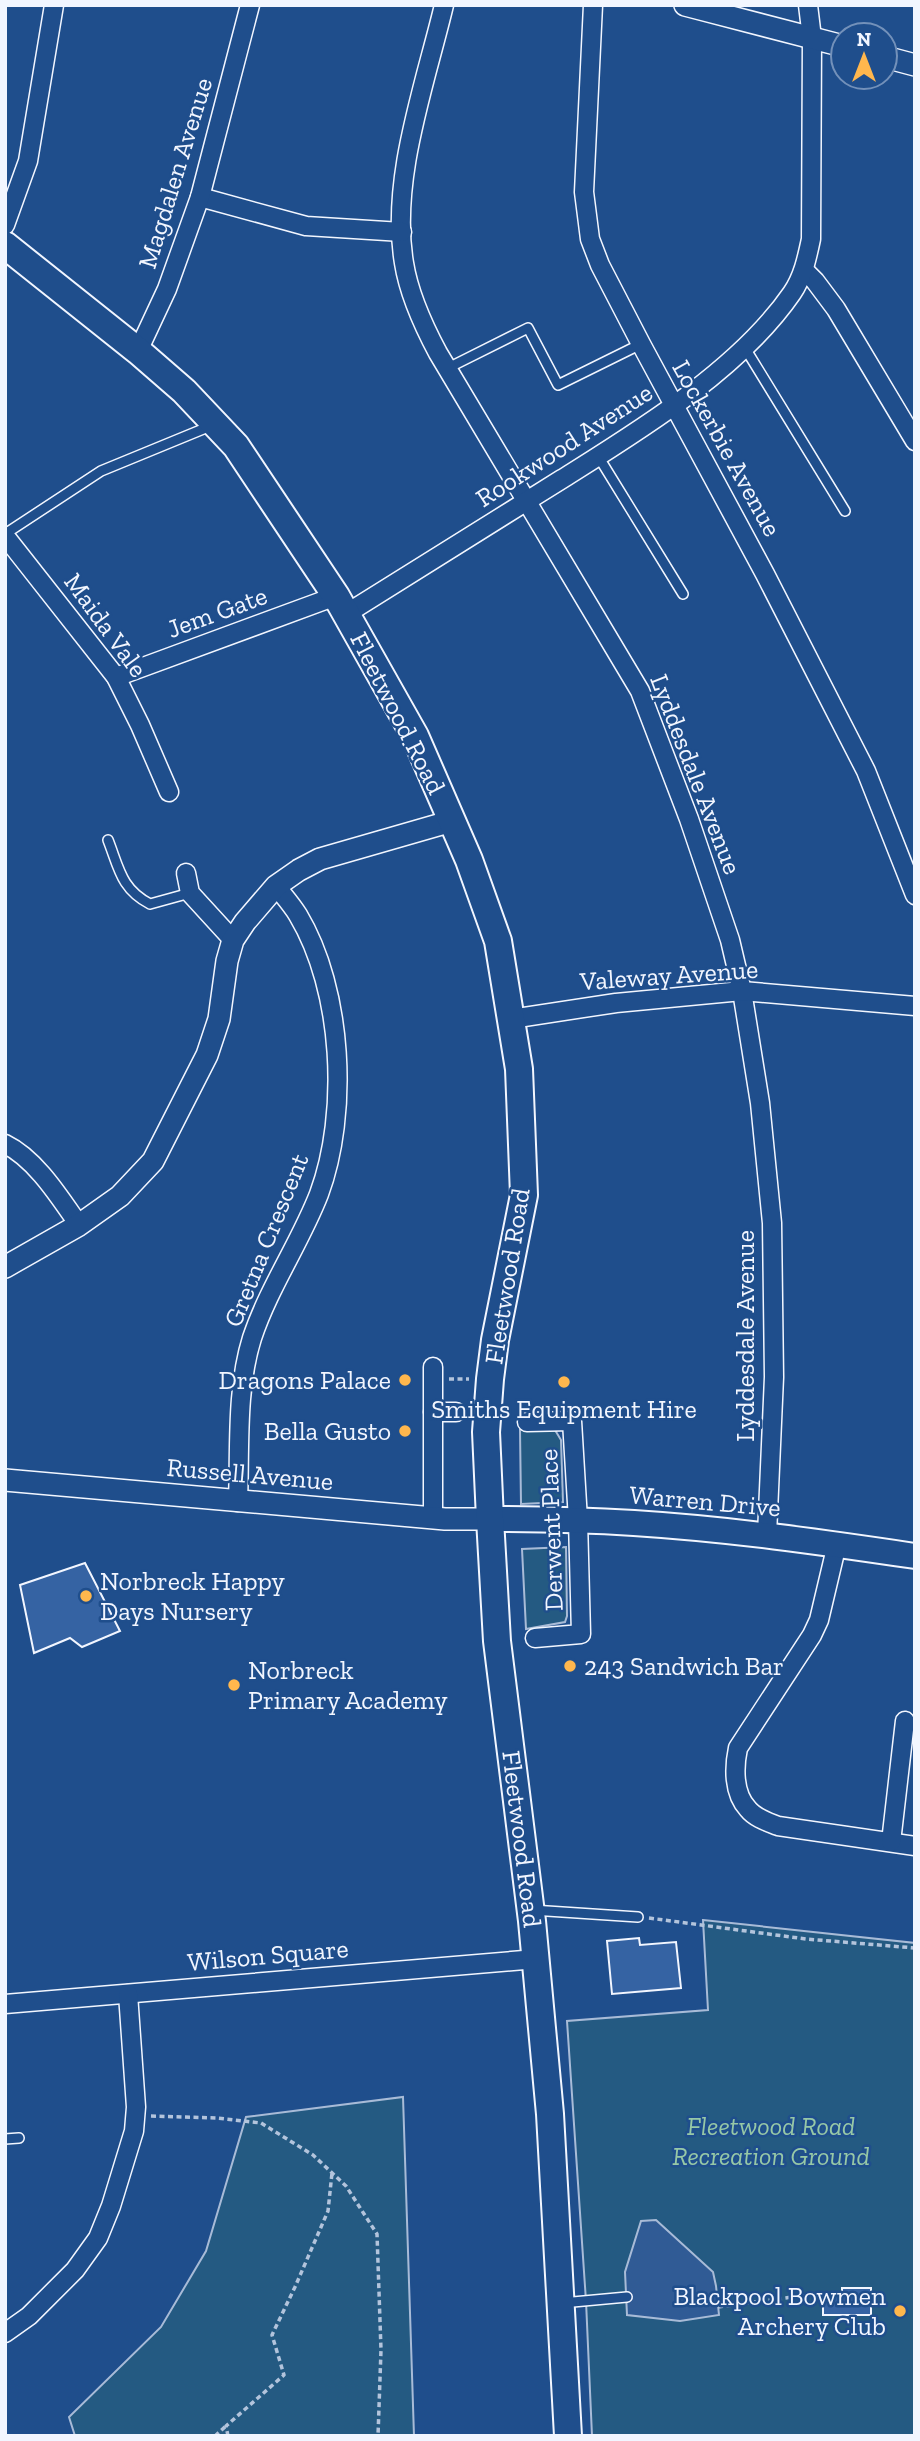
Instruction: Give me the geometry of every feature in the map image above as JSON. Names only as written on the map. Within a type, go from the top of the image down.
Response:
[{"type":"main road","name":"Fleetwood Road","points":[[5,245],[184,391],[236,446],[341,605],[415,736],[469,860],[498,940],[519,1069],[524,1195],[495,1340],[490,1379],[486,1432],[489,1518],[498,1642],[531,1910],[550,2114],[568,2436]]},
{"type":"main road","name":"Warren Drive","points":[[489,1518],[633,1523],[767,1535],[915,1556]]},
{"type":"street","points":[[5,225],[28,161],[54,5]]},
{"type":"street","name":"Magdalen Avenue","points":[[138,351],[167,289],[200,197],[250,5]]},
{"type":"street","name":"Lyddesdale Avenue","points":[[444,5],[408,152],[402,232],[404,262],[411,293],[425,328],[640,691],[689,819],[730,940],[742,991],[760,1103],[772,1223],[774,1377],[767,1535]]},
{"type":"street","name":"Lockerbie Avenue","points":[[593,5],[585,154],[585,206],[590,239],[640,344],[765,573],[866,771],[915,895]]},
{"type":"street","points":[[685,5],[829,42]]},
{"type":"street","name":"Rookwood Avenue","points":[[341,605],[527,501],[673,407],[745,348],[779,311],[794,291],[804,271],[811,239],[812,38],[808,5]]},
{"type":"street","points":[[200,197],[306,226],[402,232]]},
{"type":"street","points":[[804,271],[816,281],[836,309],[915,441]]},
{"type":"street","name":"Maida Vale","points":[[5,535],[116,677],[169,792]]},
{"type":"street","name":"Jem Gate","points":[[116,677],[341,605]]},
{"type":"street","points":[[5,1267],[79,1226],[120,1196],[153,1161],[207,1055],[219,1020],[227,961],[233,940],[244,922],[276,886],[320,859],[452,821]]},
{"type":"street","points":[[186,873],[190,893],[233,940]]},
{"type":"street","name":"Gretna Crescent","points":[[238,1502],[241,1416],[245,1370],[251,1341],[281,1270],[303,1232],[320,1192],[330,1153],[338,1063],[329,999],[318,961],[298,915],[276,886]]},
{"type":"street","name":"Valeway Avenue","points":[[511,1018],[616,1003],[742,991],[915,1006]]},
{"type":"street","points":[[5,1144],[13,1148],[47,1180],[79,1226]]},
{"type":"street","points":[[433,1373],[433,1517]]},
{"type":"street","points":[[433,1412],[456,1412]]},
{"type":"street","name":"Derwent Place","points":[[527,1422],[572,1422],[578,1520],[581,1634],[535,1638]]},
{"type":"street","name":"Russell Avenue","points":[[5,1480],[238,1502],[433,1517],[489,1518]]},
{"type":"street","points":[[837,1544],[819,1620],[812,1635],[738,1748],[733,1768],[740,1795],[747,1809],[761,1819],[778,1826],[915,1846]]},
{"type":"street","points":[[891,1842],[905,1721]]},
{"type":"street","name":"Wilson Square","points":[[5,2004],[536,1959]]},
{"type":"street","points":[[5,2333],[29,2316],[68,2277],[98,2238],[111,2206],[134,2131],[128,1994]]},
{"type":"lane","points":[[448,368],[527,328],[558,385],[640,344]]},
{"type":"lane","points":[[745,348],[845,511]]},
{"type":"lane","points":[[5,535],[101,471],[217,424]]},
{"type":"lane","points":[[598,456],[683,594]]},
{"type":"lane","points":[[108,840],[126,885],[136,896],[150,904],[190,893]]},
{"type":"lane","points":[[531,1910],[638,1917]]},
{"type":"lane","points":[[5,2139],[19,2138]]},
{"type":"lane","points":[[561,2303],[626,2297]]},
{"type":"path","points":[[433,1373],[490,1379]]},
{"type":"path","points":[[638,1917],[806,1939],[915,1948]]},
{"type":"path","points":[[135,2116],[218,2118],[261,2123],[313,2155],[346,2186],[377,2234],[381,2350],[378,2436]]},
{"type":"path","points":[[215,2436],[284,2375],[272,2335],[328,2211],[332,2173]]},
{"type":"path","points":[[718,2307],[823,2293]]},
{"type":"path","points":[[226,2426],[228,2436]]},
{"type":"green space","points":[[520,1430],[555,1430],[561,1440],[563,1502],[521,1504]]},
{"type":"green space","points":[[566,1547],[565,1622],[526,1629],[522,1549]]},
{"type":"green space","name":"Fleetwood Road Recreation Ground","points":[[703,1920],[915,1943],[915,2436],[592,2436],[586,2301],[567,2021],[708,2010]]},
{"type":"green space","points":[[403,2097],[414,2436],[75,2436],[69,2417],[161,2327],[206,2251],[246,2117]]},
{"type":"shaded area","points":[[656,2220],[713,2272],[719,2315],[680,2321],[627,2315],[625,2272],[641,2221]]},
{"type":"building","points":[[85,1563],[120,1631],[82,1647],[70,1638],[34,1653],[20,1585]]},
{"type":"building","points":[[639,1938],[640,1945],[676,1942],[681,1988],[612,1994],[607,1941]]},
{"type":"building","points":[[842,2288],[871,2288],[871,2315],[823,2315],[823,2293],[842,2293]]},
{"type":"place","name":"Dragons Palace","points":[[405,1380]]},
{"type":"place","name":"Smiths Equipment Hire","points":[[564,1382]]},
{"type":"place","name":"Bella Gusto","points":[[405,1431]]},
{"type":"place","name":"Norbreck Happy Days Nursery","points":[[86,1596]]},
{"type":"place","name":"243 Sandwich Bar","points":[[570,1666]]},
{"type":"place","name":"Norbreck Primary Academy","points":[[234,1685]]},
{"type":"place","name":"Blackpool Bowmen Archery Club","points":[[900,2311]]}]
